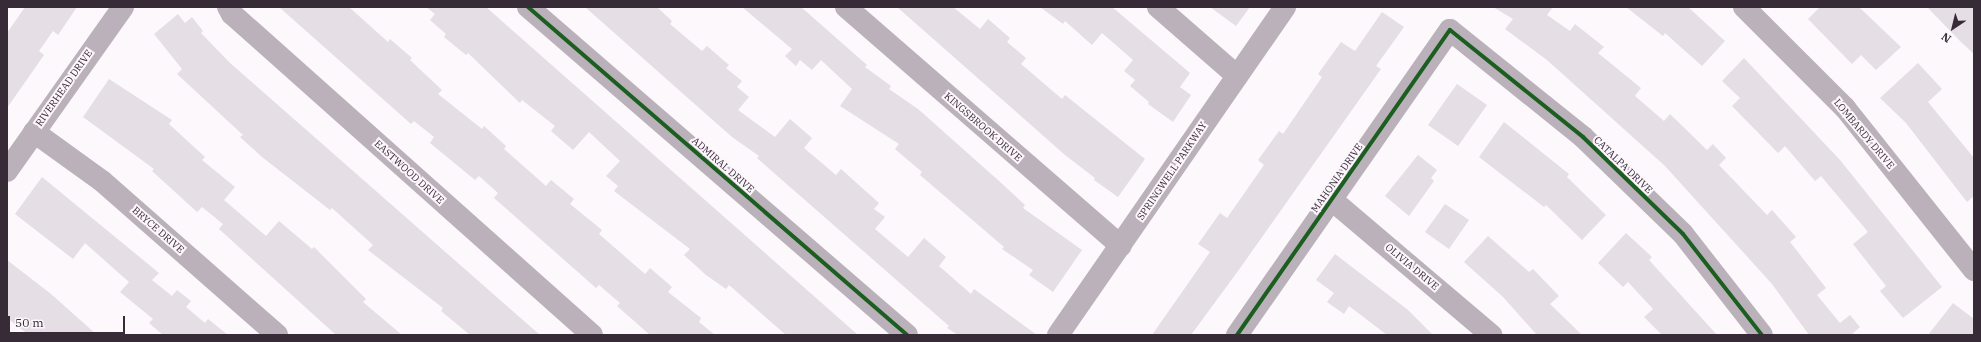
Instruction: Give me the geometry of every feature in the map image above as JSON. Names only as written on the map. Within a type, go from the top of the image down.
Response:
[{"type":"street","name":"RIVERHEAD DRIVE","points":[[7,171],[123,7]]},
{"type":"street","name":"EASTWOOD DRIVE","points":[[228,7],[232,14],[592,335]]},
{"type":"street","name":"ADMIRAL DRIVE","points":[[528,7],[907,335]]},
{"type":"street","name":"KINGSBROOK DRIVE","points":[[846,7],[1121,246]]},
{"type":"street","points":[[1158,7],[1237,76]]},
{"type":"street","name":"SPRINGWELL PARKWAY","points":[[1058,335],[1285,7]]},
{"type":"street","name":"LOMBARDY DRIVE","points":[[1744,7],[1845,108],[1974,270]]},
{"type":"street","name":"MAHONIA DRIVE","points":[[1237,335],[1450,30]]},
{"type":"street","name":"CATALPA DRIVE","points":[[1450,30],[1582,137],[1672,224],[1762,335]]},
{"type":"street","name":"BRYCE DRIVE","points":[[34,132],[102,180],[277,335]]},
{"type":"street","name":"OLIVIA DRIVE","points":[[1332,200],[1491,335]]},
{"type":"building","points":[[25,7],[77,7],[58,35],[53,31],[39,51],[44,55],[7,108],[7,33]]},
{"type":"building","points":[[279,7],[349,7],[388,42],[390,39],[412,58],[410,60],[442,90],[438,94],[482,129],[484,126],[506,146],[504,149],[546,186],[551,180],[574,199],[570,204],[602,230],[599,234],[645,274],[650,268],[672,287],[668,292],[701,318],[699,322],[715,335],[650,335],[617,306],[620,303],[599,285],[596,288],[494,198],[498,193],[479,176],[475,180],[430,143],[434,137],[414,121],[411,124]]},
{"type":"building","points":[[426,7],[486,7],[858,335],[786,335],[729,285],[726,289],[706,275],[684,255],[690,249],[614,191],[618,186],[606,176],[620,161],[589,132],[573,150],[551,131],[555,126],[522,100],[520,103],[468,53],[466,55],[444,37],[446,34],[430,20],[435,14]]},
{"type":"building","points":[[585,7],[657,7],[672,21],[670,24],[702,51],[707,46],[729,65],[726,68],[742,81],[737,87],[749,97],[738,110],[775,137],[790,119],[812,138],[804,148],[836,175],[841,169],[879,203],[874,209],[885,217],[875,229],[908,257],[924,238],[946,257],[939,266],[971,294],[974,289],[1037,335],[958,335],[947,328],[949,326],[757,158],[759,156],[732,137]]},
{"type":"building","points":[[742,7],[801,7],[867,65],[865,67],[891,86],[889,89],[918,109],[999,181],[1025,205],[1023,208],[1082,250],[1053,292],[1029,275],[1033,270],[1002,249],[1004,247],[920,175],[922,172],[895,149],[899,144],[840,106],[852,89],[821,60],[812,70],[800,60],[796,66],[785,56],[792,49]]},
{"type":"building","points":[[897,7],[953,7],[980,29],[988,19],[1010,38],[1007,42],[1026,58],[1021,64],[1062,99],[1065,95],[1145,159],[1118,197],[1094,180],[1095,178],[1065,155]]},
{"type":"building","points":[[1040,7],[1112,7],[1190,73],[1180,87],[1191,95],[1173,122],[1148,104],[1149,102],[1130,86],[1135,80],[1124,71],[1133,60],[1102,33],[1092,45],[1065,21],[1063,24]]},
{"type":"building","points":[[1210,7],[1250,7],[1236,26]]},
{"type":"building","points":[[1493,7],[1553,7],[1547,15],[1570,31],[1575,24],[1604,47],[1598,53],[1641,88],[1635,96],[1664,121],[1670,114],[1707,150],[1713,144],[1726,158],[1719,165],[1767,215],[1772,210],[1796,237],[1790,242],[1826,288],[1817,295],[1840,323],[1850,315],[1860,327],[1851,335],[1809,335],[1772,284],[1665,166],[1547,60],[1505,29],[1513,19]]},
{"type":"building","points":[[1626,7],[1688,7],[1725,41],[1702,66],[1665,33],[1663,36]]},
{"type":"building","points":[[1820,7],[1859,7],[1901,47],[1876,70],[1861,55],[1852,64],[1808,19]]},
{"type":"building","points":[[1927,7],[1974,7],[1974,54],[1961,42]]},
{"type":"building","points":[[1382,12],[1404,27],[1376,66],[1381,69],[1238,271],[1191,335],[1152,335],[1210,252],[1198,244],[1220,213],[1227,218],[1264,165],[1258,160],[1279,131],[1283,134],[1322,77],[1318,74],[1341,42],[1355,51]]},
{"type":"building","points":[[178,14],[185,23],[192,17],[203,31],[201,33],[230,63],[540,335],[470,335],[441,311],[443,308],[368,250],[373,245],[332,208],[330,210],[262,157],[240,137],[243,135],[177,74],[182,69],[154,34]]},
{"type":"building","points":[[1744,58],[1840,160],[1942,287],[1903,318],[1880,291],[1886,286],[1853,244],[1868,232],[1821,176],[1815,181],[1785,146],[1778,153],[1732,106],[1740,98],[1722,81]]},
{"type":"building","points":[[1918,63],[1942,89],[1928,102],[1974,158],[1974,196],[1967,202],[1906,123],[1880,98]]},
{"type":"building","points":[[109,79],[172,120],[169,124],[205,157],[202,160],[235,187],[224,200],[266,236],[279,221],[312,249],[314,247],[366,299],[363,302],[402,335],[336,335],[219,229],[223,224],[202,207],[197,212],[152,171],[154,169],[83,117]]},
{"type":"building","points":[[1457,84],[1487,105],[1458,146],[1428,125]]},
{"type":"building","points":[[1504,122],[1569,174],[1567,177],[1606,215],[1582,240],[1546,205],[1544,207],[1479,157]]},
{"type":"building","points":[[1418,155],[1437,170],[1431,178],[1434,181],[1409,216],[1385,196]]},
{"type":"building","points":[[42,177],[159,273],[152,280],[172,296],[177,290],[191,301],[186,307],[205,323],[208,319],[228,335],[163,335],[149,323],[153,319],[120,292],[129,282],[85,243],[73,259],[15,214]]},
{"type":"building","points":[[1445,204],[1469,220],[1449,249],[1425,232]]},
{"type":"building","points":[[1626,233],[1652,257],[1649,260],[1717,335],[1662,335],[1644,317],[1653,309],[1628,282],[1623,287],[1598,263]]},
{"type":"building","points":[[1488,236],[1529,272],[1533,269],[1559,296],[1550,304],[1582,335],[1537,335],[1503,297],[1464,262]]},
{"type":"building","points":[[1335,254],[1408,310],[1433,335],[1387,335],[1349,306],[1344,314],[1327,302],[1334,293],[1316,280]]},
{"type":"building","points":[[7,260],[51,294],[97,335],[29,335],[7,318]]},
{"type":"building","points":[[1953,303],[1974,319],[1974,335],[1928,335]]},
{"type":"cycle path","points":[[528,7],[907,335]]},
{"type":"cycle path","points":[[1237,335],[1450,30],[1583,137],[1683,234],[1762,335]]}]
